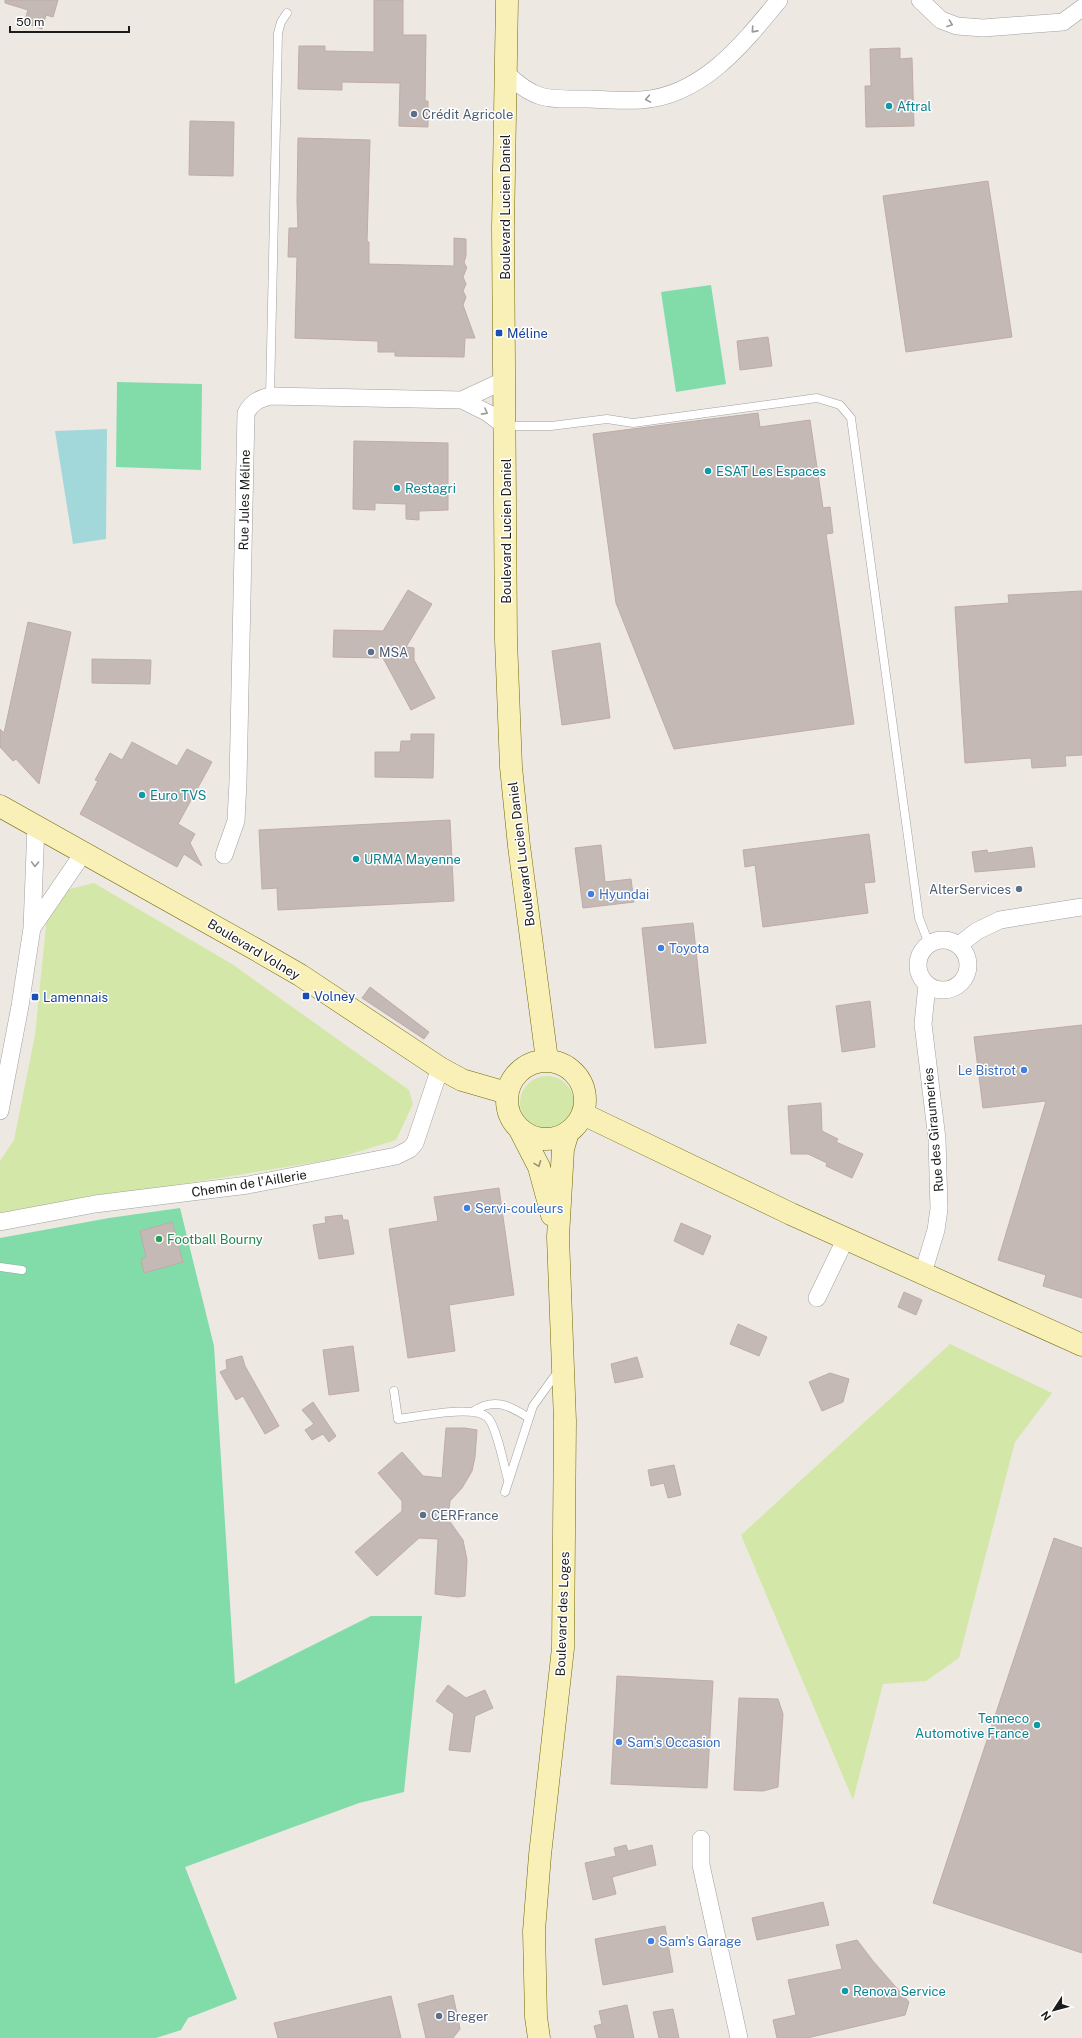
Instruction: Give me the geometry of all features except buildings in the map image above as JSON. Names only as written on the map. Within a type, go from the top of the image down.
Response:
[{"type":"main road","name":"Boulevard Lucien Daniel","points":[[507,0],[503,228],[504,380],[506,426],[506,640],[511,767],[519,846],[547,1060]]},
{"type":"main road","name":"Boulevard Volney","points":[[0,806],[187,909],[287,968],[440,1068],[462,1080],[507,1093]]},
{"type":"main road","points":[[547,1060],[560,1062],[570,1068],[579,1078],[584,1089],[585,1102],[583,1114],[577,1124],[568,1132],[549,1139],[529,1135],[520,1130],[511,1119],[507,1106],[507,1093],[510,1082],[521,1069],[536,1061],[547,1060]]},
{"type":"main road","points":[[583,1114],[846,1238],[1082,1345]]},
{"type":"main road","name":"Boulevard des Loges","points":[[520,1130],[539,1167],[558,1237]]},
{"type":"main road","name":"Boulevard des Loges","points":[[539,2038],[536,2017],[534,1931],[540,1855],[564,1648],[564,1365],[558,1237],[561,1162],[568,1132]]},
{"type":"street","points":[[506,73],[518,84],[539,97],[558,99],[642,100],[667,95],[687,88],[710,74],[730,56],[779,0]]},
{"type":"street","points":[[920,0],[941,20],[957,26],[983,28],[1063,22],[1082,8]]},
{"type":"street","name":"Rue Jules Méline","points":[[224,855],[236,821],[238,781],[246,413],[257,400],[270,396],[462,400],[504,380]]},
{"type":"street","points":[[462,400],[488,413],[506,426]]},
{"type":"street","points":[[0,1111],[20,1006],[32,928],[36,825]]},
{"type":"street","points":[[32,928],[84,852]]},
{"type":"street","points":[[959,945],[977,931],[1000,920],[1082,907]]},
{"type":"street","points":[[944,940],[959,945],[968,959],[967,975],[957,987],[941,991],[927,985],[918,972],[919,956],[929,944],[944,940]]},
{"type":"street","name":"Rue des Giraumeries","points":[[923,1273],[936,1230],[940,1209],[936,1139],[923,1024],[927,985]]},
{"type":"street","name":"Chemin de l'Aillerie","points":[[0,1222],[95,1204],[248,1185],[396,1156],[410,1149],[415,1142],[440,1068]]},
{"type":"street","points":[[817,1298],[846,1238]]},
{"type":"street","points":[[701,1839],[701,1865],[739,2038]]},
{"type":"lane","points":[[270,396],[278,33],[281,22],[287,13]]},
{"type":"lane","points":[[506,426],[551,426],[606,419],[633,423],[816,398],[840,406],[851,418],[918,918],[929,944]]},
{"type":"lane","points":[[0,1267],[22,1270]]},
{"type":"lane","points":[[505,1492],[533,1406],[564,1365]]},
{"type":"lane","points":[[394,1392],[398,1419],[462,1411],[482,1414],[489,1418],[496,1436],[508,1480]]},
{"type":"lane","points":[[472,1412],[482,1406],[497,1404],[507,1405],[529,1418]]},
{"type":"green space","points":[[711,285],[726,384],[676,392],[661,292]]},
{"type":"green space","points":[[117,382],[202,384],[201,470],[116,467]]},
{"type":"green space","points":[[94,883],[232,964],[409,1090],[413,1104],[396,1140],[335,1159],[0,1214],[0,1161],[14,1140],[35,1035],[47,915],[66,890]]},
{"type":"green space","points":[[542,1076],[552,1076],[562,1080],[570,1088],[574,1098],[574,1108],[570,1118],[562,1126],[552,1130],[542,1130],[532,1126],[524,1118],[520,1108],[520,1098],[524,1088],[532,1080]]},
{"type":"green space","points":[[180,1208],[214,1346],[235,1684],[371,1616],[422,1616],[404,1792],[359,1803],[185,1867],[237,1999],[188,2018],[181,2030],[156,2038],[0,2038],[0,1238],[109,1218]]},
{"type":"green space","points":[[950,1344],[1052,1393],[1015,1442],[959,1658],[926,1681],[883,1684],[853,1800],[741,1535]]},
{"type":"water","points":[[107,429],[106,539],[73,544],[55,431]]},
{"type":"place","name":"Aftral","points":[[889,106]]},
{"type":"place","name":"Crédit Agricole","points":[[414,114]]},
{"type":"place","name":"Méline","points":[[499,333]]},
{"type":"place","name":"ESAT Les Espaces","points":[[708,471]]},
{"type":"place","name":"Restagri","points":[[397,488]]},
{"type":"place","name":"MSA","points":[[371,652]]},
{"type":"place","name":"Euro TVS","points":[[142,795]]},
{"type":"place","name":"URMA Mayenne","points":[[356,859]]},
{"type":"place","name":"AlterServices","points":[[1019,889]]},
{"type":"place","name":"Hyundai","points":[[591,894]]},
{"type":"place","name":"Toyota","points":[[661,948]]},
{"type":"place","name":"Volney","points":[[306,996]]},
{"type":"place","name":"Lamennais","points":[[35,997]]},
{"type":"place","name":"Le Bistrot","points":[[1024,1070]]},
{"type":"place","name":"Servi-couleurs","points":[[467,1208]]},
{"type":"place","name":"Football Bourny","points":[[159,1239]]},
{"type":"place","name":"CERFrance","points":[[423,1515]]},
{"type":"place","name":"Tenneco Automotive France","points":[[1037,1725]]},
{"type":"place","name":"Sam's Occasion","points":[[619,1742]]},
{"type":"place","name":"Sam's Garage","points":[[651,1941]]},
{"type":"place","name":"Renova Service","points":[[845,1991]]},
{"type":"place","name":"Breger","points":[[439,2016]]}]
